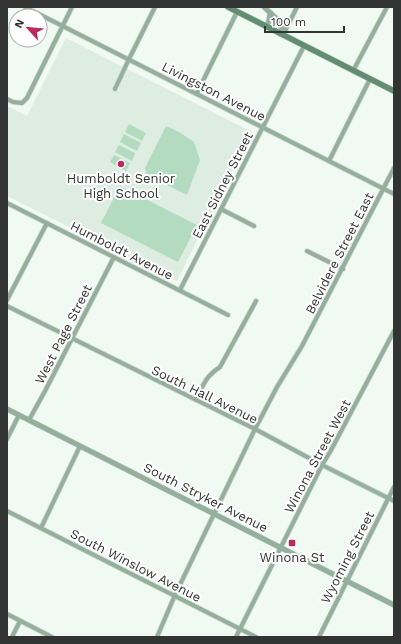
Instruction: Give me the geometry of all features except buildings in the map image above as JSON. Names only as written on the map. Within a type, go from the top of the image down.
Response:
[{"type":"main road","points":[[228,7],[394,91]]},
{"type":"street","name":"Livingston Avenue","points":[[25,7],[394,194]]},
{"type":"street","points":[[7,99],[13,102],[22,103],[27,98],[72,7]]},
{"type":"street","points":[[115,89],[156,7]]},
{"type":"street","points":[[264,7],[280,22],[283,35]]},
{"type":"street","points":[[283,35],[297,7]]},
{"type":"street","points":[[353,71],[386,7]]},
{"type":"street","points":[[197,93],[237,12]]},
{"type":"street","points":[[266,27],[269,21],[270,13]]},
{"type":"street","name":"East Sidney Street","points":[[180,290],[304,46]]},
{"type":"street","points":[[329,161],[370,79]]},
{"type":"street","name":"Belvidere Street East","points":[[157,637],[214,513],[255,429],[277,387],[302,346],[394,168]]},
{"type":"street","name":"Humboldt Avenue","points":[[7,203],[228,315]]},
{"type":"street","points":[[221,209],[254,226]]},
{"type":"street","points":[[7,300],[47,223]]},
{"type":"street","points":[[307,251],[343,269]]},
{"type":"street","name":"West Page Street","points":[[29,420],[114,257]]},
{"type":"street","points":[[196,400],[206,378],[224,362],[256,301]]},
{"type":"street","name":"South Hall Avenue","points":[[7,306],[394,500]]},
{"type":"street","name":"Winona Street West","points":[[236,637],[322,465],[394,331]]},
{"type":"street","name":"South Stryker Avenue","points":[[7,409],[394,605]]},
{"type":"street","points":[[7,439],[19,415]]},
{"type":"street","points":[[40,528],[80,446]]},
{"type":"street","name":"Wyoming Street","points":[[319,637],[394,487]]},
{"type":"street","name":"South Winslow Avenue","points":[[7,512],[256,637]]},
{"type":"street","points":[[7,614],[52,637]]},
{"type":"street","points":[[12,637],[20,621]]},
{"type":"shaded area","name":"Humboldt Senior High School","points":[[66,38],[252,132],[177,281],[7,196],[7,106],[27,116]]},
{"type":"green space","points":[[129,124],[146,133],[142,141],[125,132]]},
{"type":"green space","points":[[166,126],[179,132],[194,142],[200,160],[187,195],[147,175],[145,168]]},
{"type":"green space","points":[[124,134],[141,143],[137,151],[120,142]]},
{"type":"green space","points":[[119,145],[135,153],[132,161],[115,152]]},
{"type":"green space","points":[[114,155],[130,163],[126,171],[110,162]]},
{"type":"green space","points":[[120,186],[197,225],[178,262],[101,223]]},
{"type":"place","name":"Humboldt Senior High School","points":[[121,164]]},
{"type":"place","name":"Winona St","points":[[292,543]]}]
